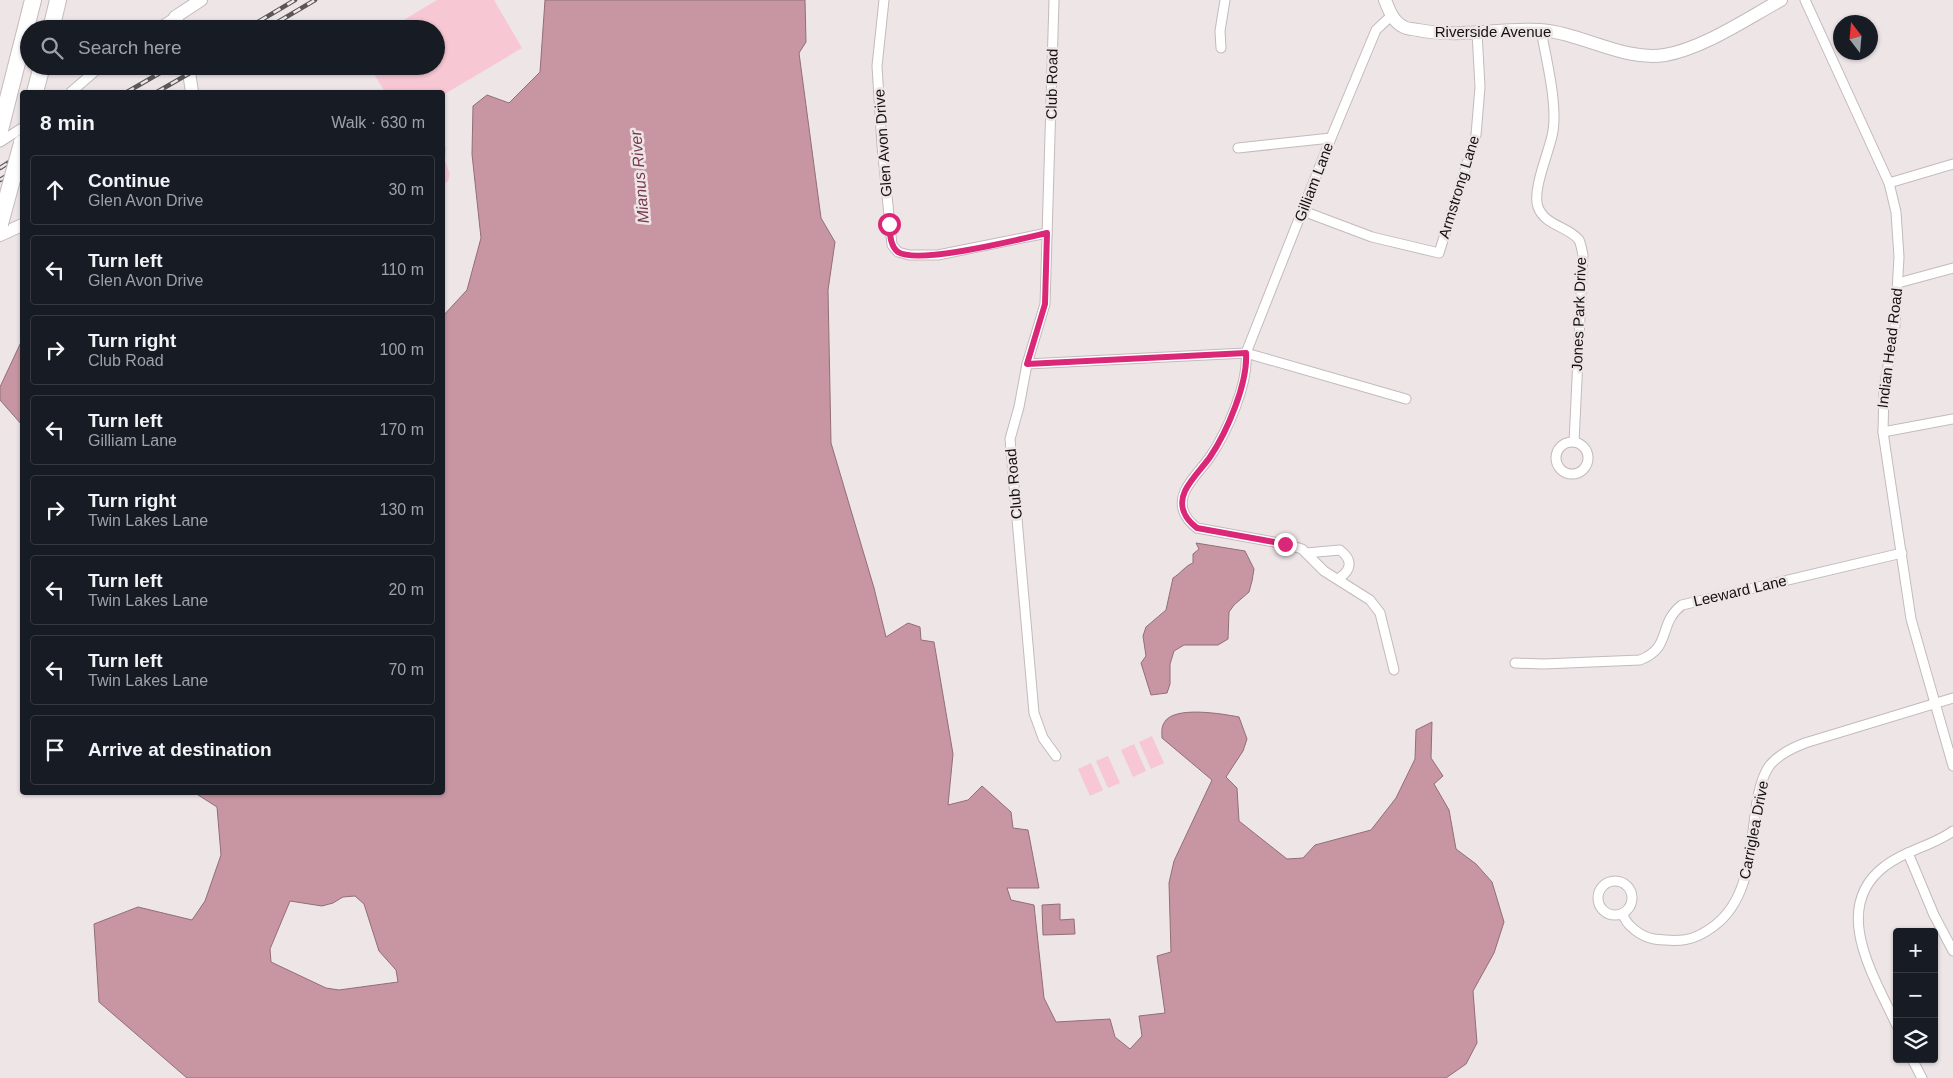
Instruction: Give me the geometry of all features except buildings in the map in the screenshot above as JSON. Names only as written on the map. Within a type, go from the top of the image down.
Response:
[{"type":"highway","points":[[28,20],[33,0]]},
{"type":"highway","points":[[53,20],[58,0]]},
{"type":"highway","points":[[0,130],[20,51]]},
{"type":"highway","points":[[0,224],[20,150]]},
{"type":"street","points":[[170,20],[200,0]]},
{"type":"street","name":"Glen Avon Drive","points":[[884,0],[877,66],[882,155],[892,245],[898,252],[909,255],[938,255],[1047,233]]},
{"type":"street","name":"Club Road","points":[[1054,0],[1045,304],[1027,364],[1010,439],[1034,714],[1043,738],[1056,756]]},
{"type":"street","points":[[1221,48],[1220,31],[1225,0]]},
{"type":"street","points":[[1385,0],[1391,16]]},
{"type":"street","name":"Riverside Avenue","points":[[1391,16],[1403,27],[1429,32],[1541,30],[1561,32],[1629,53],[1655,56],[1683,50],[1714,36],[1781,0]]},
{"type":"street","name":"Indian Head Road","points":[[1805,0],[1889,183],[1896,212],[1899,235],[1898,283],[1895,326],[1884,389],[1883,432],[1902,553],[1910,619],[1953,766]]},
{"type":"street","name":"Gilliam Lane","points":[[1306,553],[1302,549],[1285,544],[1197,528],[1186,519],[1182,504],[1185,491],[1221,440],[1233,411],[1247,366],[1246,353],[1331,138],[1376,30],[1391,16]]},
{"type":"street","name":"Jones Park Drive","points":[[1541,30],[1554,108],[1553,133],[1538,190],[1537,205],[1542,216],[1571,233],[1579,241],[1583,255],[1574,442]]},
{"type":"street","name":"Armstrong Lane","points":[[1303,211],[1372,237],[1439,253],[1476,135],[1480,87],[1477,32]]},
{"type":"street","points":[[73,90],[91,75]]},
{"type":"street","points":[[189,75],[192,90]]},
{"type":"street","points":[[0,142],[20,129]]},
{"type":"street","points":[[1238,148],[1331,138]]},
{"type":"street","points":[[1889,183],[1953,164]]},
{"type":"street","points":[[0,235],[20,225]]},
{"type":"street","points":[[1898,283],[1953,268]]},
{"type":"street","points":[[1027,364],[1246,353],[1406,399]]},
{"type":"street","points":[[1883,432],[1953,419]]},
{"type":"street","points":[[1306,553],[1340,550],[1346,554],[1349,560],[1349,568],[1346,574],[1338,579]]},
{"type":"street","points":[[1306,553],[1324,571],[1370,600],[1380,613],[1394,670]]},
{"type":"street","name":"Leeward Lane","points":[[1515,663],[1543,664],[1640,660],[1652,655],[1658,648],[1671,615],[1682,605],[1902,553]]},
{"type":"street","name":"Carriglea Drive","points":[[1623,914],[1629,925],[1647,938],[1678,942],[1703,934],[1711,929],[1733,907],[1744,883],[1758,793],[1770,765],[1792,748],[1805,743],[1953,698]]},
{"type":"street","points":[[1893,1018],[1864,953],[1859,934],[1858,918],[1863,895],[1875,876],[1884,867],[1953,831]]},
{"type":"street","points":[[1908,853],[1934,914],[1953,951]]},
{"type":"street","points":[[1914,1063],[1922,1078]]},
{"type":"shaded area","points":[[437,0],[494,0],[522,48],[445,94],[445,90],[384,90],[375,75],[445,75],[445,20],[404,20]]},
{"type":"shaded area","points":[[445,161],[450,174],[448,181],[445,183]]},
{"type":"shaded area","points":[[1152,736],[1164,763],[1151,769],[1139,742]]},
{"type":"shaded area","points":[[1134,744],[1146,771],[1133,777],[1121,750]]},
{"type":"shaded area","points":[[1108,756],[1120,783],[1108,788],[1096,761]]},
{"type":"shaded area","points":[[1091,763],[1103,790],[1090,796],[1078,769]]},
{"type":"water","name":"Mianus River","points":[[545,0],[805,0],[806,42],[799,53],[821,218],[835,242],[828,290],[831,443],[874,588],[886,637],[908,623],[920,627],[921,640],[934,642],[953,754],[948,805],[968,800],[982,786],[1011,812],[1013,828],[1028,830],[1039,888],[1007,888],[1011,900],[1034,905],[1044,998],[1056,1022],[1110,1019],[1115,1037],[1130,1049],[1142,1036],[1139,1016],[1165,1013],[1157,956],[1171,952],[1169,883],[1174,861],[1212,780],[1162,738],[1163,725],[1169,717],[1187,712],[1199,712],[1239,717],[1247,739],[1243,751],[1226,777],[1237,788],[1239,821],[1287,859],[1303,858],[1315,845],[1371,830],[1396,798],[1415,759],[1416,730],[1432,722],[1431,758],[1443,776],[1434,784],[1449,810],[1456,849],[1476,864],[1492,882],[1504,922],[1494,953],[1473,991],[1477,1043],[1466,1064],[1446,1078],[187,1078],[99,1002],[94,924],[138,907],[192,920],[205,901],[221,855],[217,807],[198,795],[445,795],[445,314],[467,290],[481,238],[472,154],[473,106],[487,95],[509,103],[540,72]],"holes":[[[355,896],[364,904],[379,951],[396,970],[398,982],[339,990],[326,988],[271,962],[270,949],[290,901],[322,906],[333,903],[343,897]]]},
{"type":"water","points":[[20,344],[20,423],[0,400],[0,387]]},
{"type":"water","points":[[1196,543],[1245,551],[1254,569],[1249,592],[1229,612],[1228,639],[1218,645],[1184,645],[1174,651],[1170,664],[1170,684],[1167,693],[1151,695],[1141,663],[1146,656],[1143,636],[1146,627],[1166,610],[1173,578],[1193,563],[1193,554],[1199,549]]},
{"type":"water","points":[[1060,904],[1060,920],[1074,919],[1075,934],[1043,935],[1042,905]]},
{"type":"railway","points":[[261,20],[295,0]]},
{"type":"railway","points":[[281,20],[315,0]]},
{"type":"railway","points":[[130,90],[156,75]]},
{"type":"railway","points":[[160,90],[186,75]]},
{"type":"railway","points":[[0,168],[20,155]]},
{"type":"railway","points":[[0,180],[20,167]]},
{"type":"route","points":[[889,224],[892,245],[898,252],[909,255],[938,255],[1047,233],[1045,304],[1032,342],[1027,364],[1246,353],[1247,366],[1233,411],[1221,440],[1185,491],[1182,504],[1186,519],[1197,528],[1285,544]]}]
